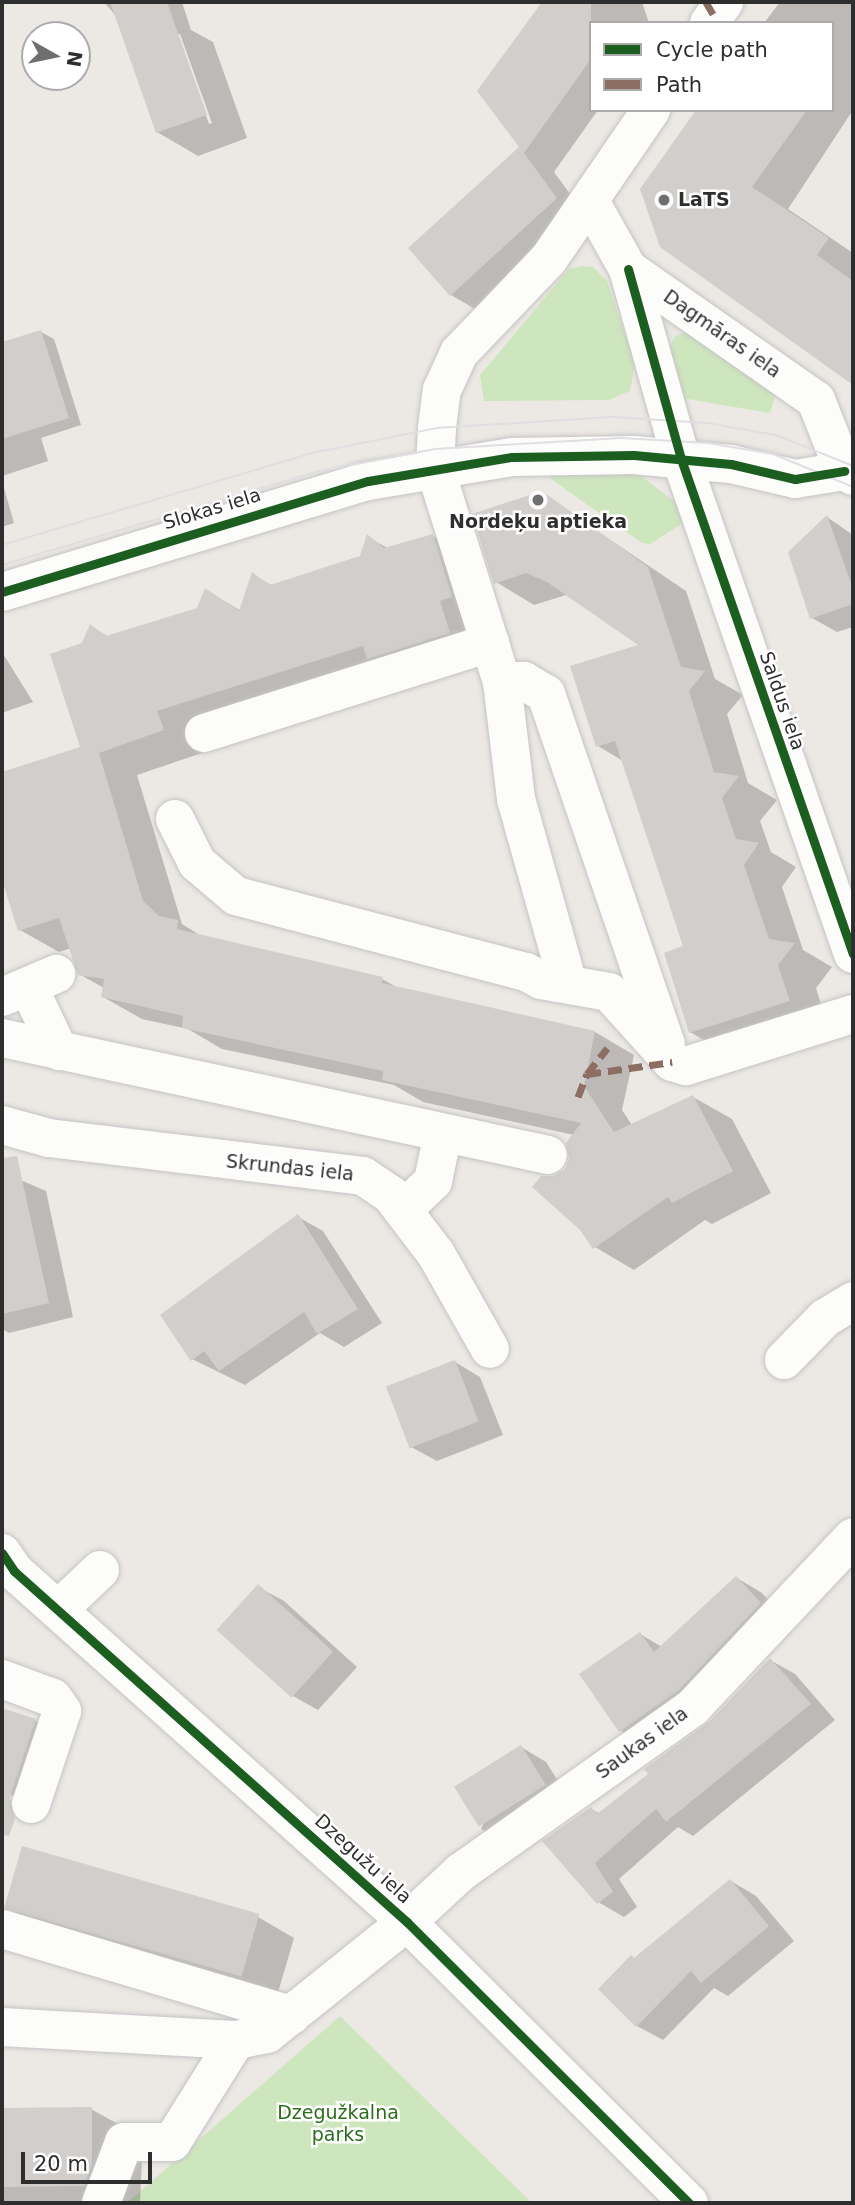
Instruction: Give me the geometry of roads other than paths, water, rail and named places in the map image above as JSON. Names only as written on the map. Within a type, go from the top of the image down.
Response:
[{"type":"street","points":[[568,984],[516,799],[502,682],[435,468],[442,390],[459,353],[548,260],[591,203],[651,112]]},
{"type":"street","name":"Dagmāras iela","points":[[435,468],[557,453],[681,459],[768,470],[795,479],[849,473],[816,400],[628,269],[591,203]]},
{"type":"street","name":"Saldus iela","points":[[628,269],[681,459],[853,954]]},
{"type":"street","name":"Slokas iela","points":[[2,592],[329,492],[435,468]]},
{"type":"street","points":[[204,733],[490,643]]},
{"type":"street","points":[[502,682],[524,681],[546,694],[672,1062]]},
{"type":"street","points":[[176,819],[197,863],[213,880],[251,902],[568,984],[609,992],[631,986],[640,971]]},
{"type":"street","points":[[29,986],[59,1051]]},
{"type":"street","points":[[609,992],[672,1062],[687,1066],[853,1014]]},
{"type":"street","points":[[2,1038],[548,1154]]},
{"type":"street","name":"Skrundas iela","points":[[2,1125],[49,1138],[363,1176],[391,1195],[436,1254],[491,1349]]},
{"type":"street","points":[[403,1210],[433,1181],[443,1133]]},
{"type":"street","points":[[784,1360],[825,1318],[853,1301]]},
{"type":"street","name":"Saukas iela","points":[[2,2027],[236,2040],[267,2034],[407,1922],[461,1872],[694,1707],[853,1537]]},
{"type":"street","name":"Dzegužu iela","points":[[6,1569],[58,1610],[407,1922],[689,2203]]},
{"type":"street","points":[[58,1610],[100,1570]]},
{"type":"street","points":[[2,1679],[53,1698],[62,1711],[31,1804]]},
{"type":"street","points":[[2,1929],[291,2015]]},
{"type":"street","points":[[101,2203],[124,2142],[172,2142],[236,2040]]},
{"type":"tram line","points":[[2,545],[312,453],[437,428],[612,417],[707,423],[776,435],[853,466]]},
{"type":"tram line","points":[[2,565],[320,471],[435,449],[621,438],[708,443],[773,454],[853,487]]},
{"type":"place","name":"LaTS","points":[[664,200]]},
{"type":"place","name":"Nordeķu aptieka","points":[[538,500]]},
{"type":"park label","name":"Dzegužkalna parks","points":[[338,2124]]}]
